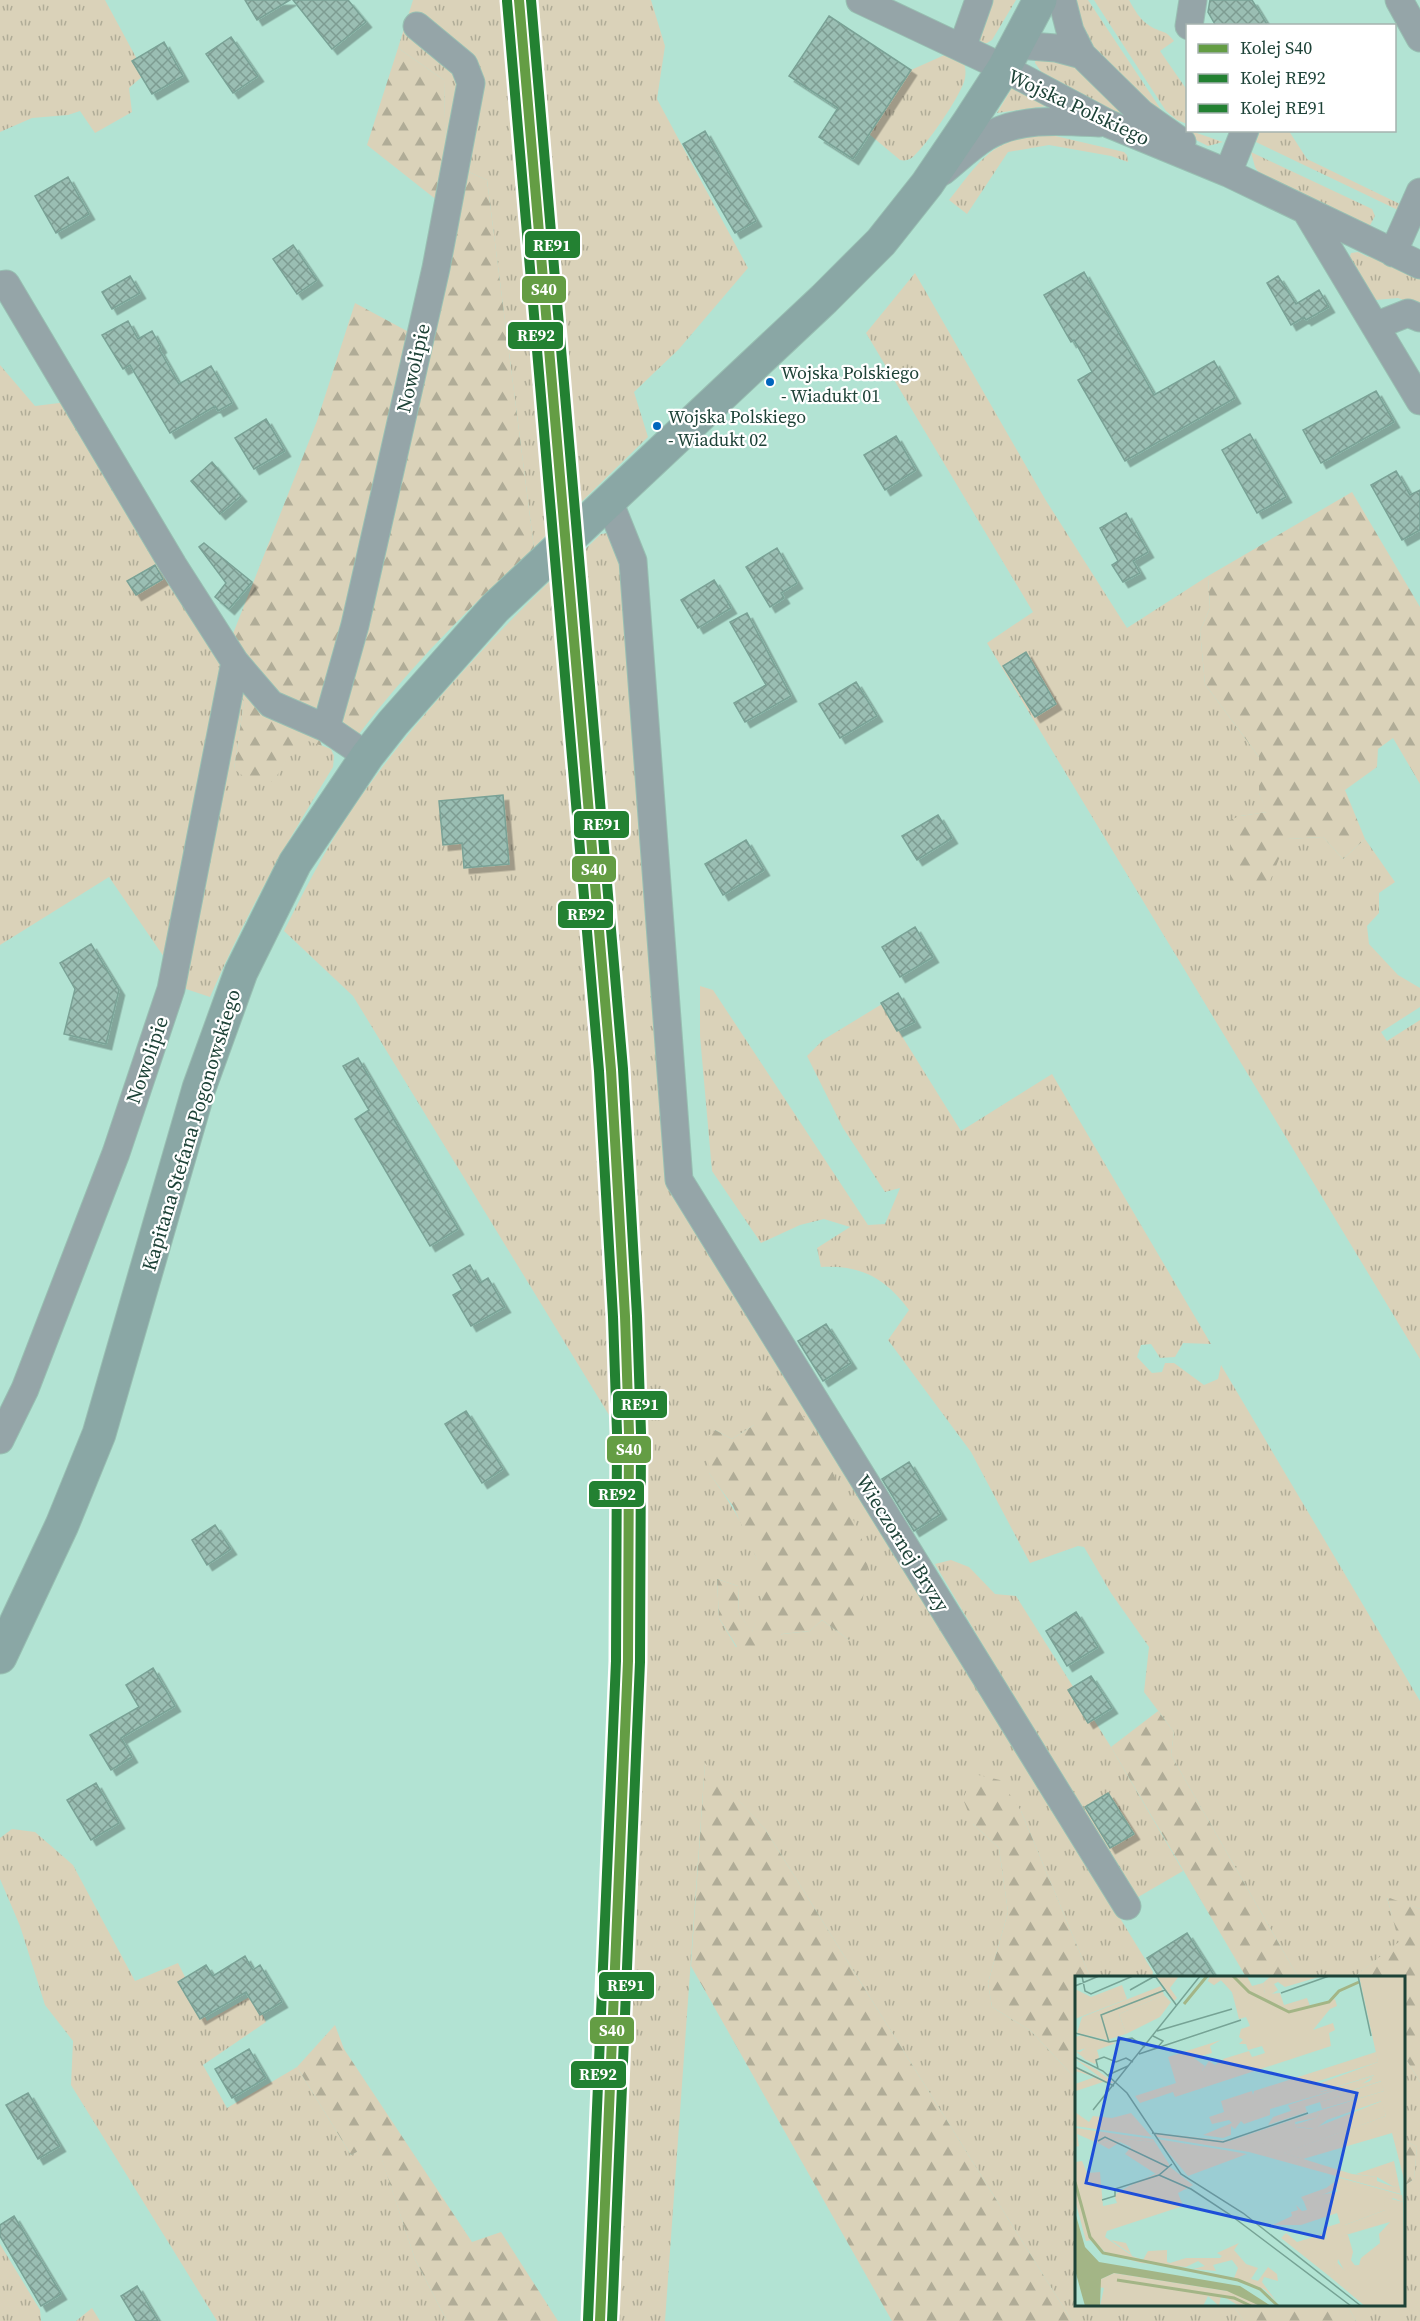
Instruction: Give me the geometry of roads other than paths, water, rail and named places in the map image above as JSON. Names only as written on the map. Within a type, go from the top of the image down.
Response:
[{"type":"main road","points":[[1010,57],[1040,0]]},
{"type":"main road","name":"Wojska Polskiego","points":[[609,501],[755,365],[882,242],[927,184],[1010,57]]},
{"type":"main road","name":"Kapitana Stefana Pogonowskiego","points":[[0,1657],[62,1526],[99,1434],[200,1088],[241,972],[295,863],[367,756],[393,723],[495,608],[609,501]]},
{"type":"street","points":[[860,0],[962,48],[1010,57],[1056,48],[1082,55]]},
{"type":"street","points":[[962,48],[979,0]]},
{"type":"street","points":[[1062,0],[1070,31],[1082,55],[1141,113],[1228,173],[1244,132]]},
{"type":"street","points":[[1189,24],[1193,0]]},
{"type":"street","points":[[1399,0],[1420,38]]},
{"type":"street","name":"Nowolipie","points":[[326,728],[355,625],[433,279],[471,83],[464,65],[417,26]]},
{"type":"street","name":"Wojska Polskiego","points":[[1010,57],[1109,123],[1228,173],[1420,265]]},
{"type":"street","points":[[927,184],[987,136],[1012,126],[1038,122],[1109,123]]},
{"type":"street","points":[[1393,253],[1420,192]]},
{"type":"street","points":[[1306,211],[1375,326],[1410,373],[1420,402]]},
{"type":"street","points":[[3,284],[173,565],[235,662],[272,704],[326,728],[367,756]]},
{"type":"street","points":[[1375,326],[1408,313],[1420,318]]},
{"type":"street","name":"Wieczornej Bryzy","points":[[609,501],[633,561],[679,1180],[1127,1906]]},
{"type":"street","name":"Nowolipie","points":[[0,1440],[26,1389],[116,1153],[171,989],[235,662]]},
{"type":"rail line","name":"S40","points":[[519,0],[611,1070],[625,1316],[629,1433],[628,1661],[600,2321]]},
{"type":"rail line","name":"RE91","points":[[531,0],[623,1069],[637,1316],[641,1433],[640,1662],[612,2321]]},
{"type":"rail line","name":"RE92","points":[[507,1],[599,1071],[613,1317],[617,1433],[616,1661],[588,2320]]},
{"type":"place","name":"Wojska Polskiego - Wiadukt 01","points":[[770,382]]},
{"type":"place","name":"Wojska Polskiego - Wiadukt 02","points":[[657,426]]}]
